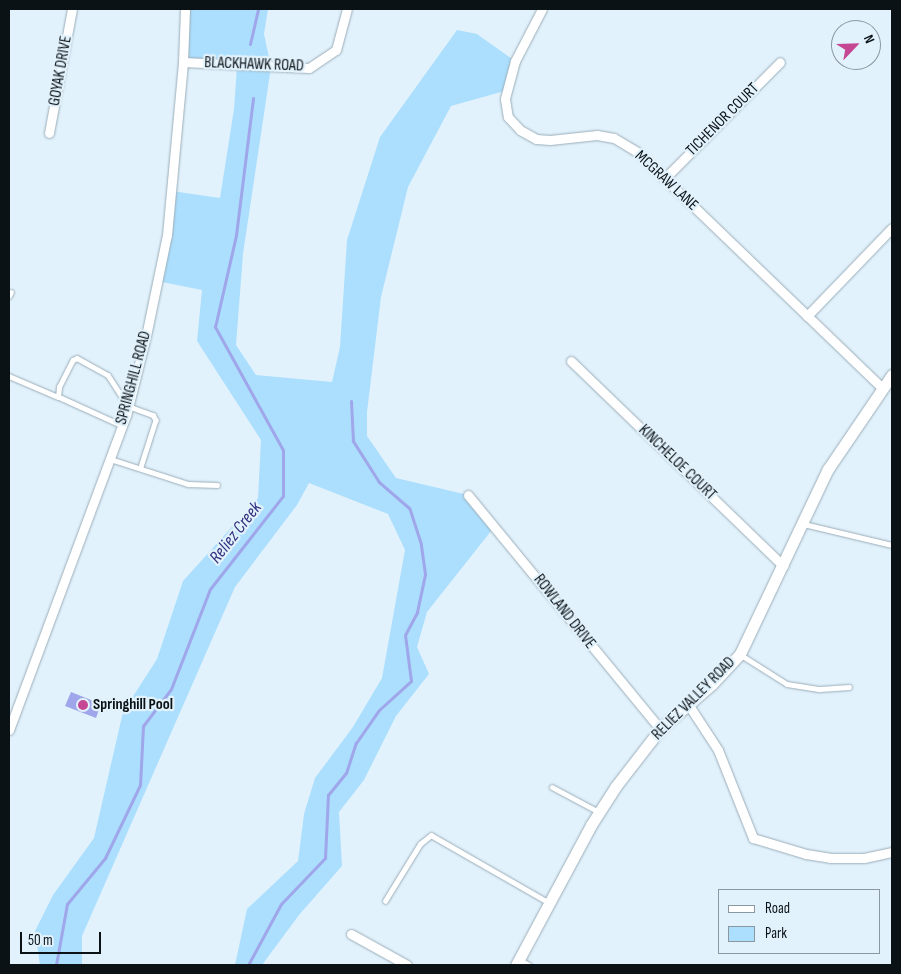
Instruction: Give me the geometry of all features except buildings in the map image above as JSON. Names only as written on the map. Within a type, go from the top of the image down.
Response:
[{"type":"main road","name":"RELIEZ VALLEY ROAD","points":[[517,962],[600,812],[660,729],[740,654],[828,469],[892,375]]},
{"type":"street","name":"GOYAK DRIVE","points":[[50,133],[72,9]]},
{"type":"street","name":"SPRINGHILL ROAD","points":[[9,730],[128,406],[167,235],[184,62],[185,9]]},
{"type":"street","name":"BLACKHAWK ROAD","points":[[184,62],[308,68],[336,50],[347,9]]},
{"type":"street","name":"MCGRAW LANE","points":[[542,9],[515,61],[505,99],[508,117],[520,130],[536,138],[550,140],[597,134],[614,138],[637,152],[882,388]]},
{"type":"street","name":"TICHENOR COURT","points":[[665,178],[780,62]]},
{"type":"street","points":[[807,316],[892,228]]},
{"type":"street","name":"KINCHELOE COURT","points":[[571,360],[783,566]]},
{"type":"street","name":"ROWLAND DRIVE","points":[[468,495],[660,729]]},
{"type":"street","points":[[688,704],[718,750],[753,838],[806,854],[830,858],[864,858],[892,852]]},
{"type":"street","points":[[351,934],[407,965]]},
{"type":"lane","points":[[58,397],[58,387],[73,360],[77,358],[113,378],[128,406],[144,409],[156,420],[141,467]]},
{"type":"lane","points":[[9,376],[122,426]]},
{"type":"lane","points":[[110,459],[141,467],[188,484],[217,485]]},
{"type":"lane","points":[[803,524],[892,545]]},
{"type":"lane","points":[[740,654],[787,684],[820,689],[849,687]]},
{"type":"lane","points":[[552,787],[600,812]]},
{"type":"lane","points":[[385,901],[420,844],[430,835],[550,902]]},
{"type":"lane","points":[[517,962],[529,965]]},
{"type":"green space","points":[[185,9],[268,9],[264,34],[271,67],[243,254],[236,345],[256,375],[332,382],[340,347],[347,240],[380,137],[457,30],[477,34],[515,61],[508,90],[451,106],[408,187],[381,297],[367,412],[367,436],[396,478],[468,495],[495,526],[427,612],[417,647],[429,674],[396,716],[364,780],[339,812],[342,866],[299,915],[262,965],[235,965],[247,909],[298,861],[304,814],[315,778],[353,727],[382,678],[405,550],[388,514],[309,483],[297,505],[235,587],[82,936],[82,965],[40,965],[35,931],[53,895],[94,838],[123,712],[157,659],[183,581],[258,498],[261,440],[197,341],[202,290],[157,281],[172,191],[220,198],[234,109],[237,66],[183,62]]},
{"type":"water","name":"Springhill Pool","points":[[71,692],[101,704],[96,718],[65,706]]},
{"type":"waterway","name":"Reliez Creek","points":[[250,44],[258,9]]},
{"type":"waterway","name":"Reliez Creek","points":[[56,965],[67,904],[105,858],[140,785],[143,726],[171,689],[210,589],[283,496],[283,450],[215,327],[236,235],[253,98]]},
{"type":"waterway","points":[[248,965],[281,904],[325,858],[328,795],[346,773],[356,743],[379,710],[411,681],[405,635],[417,612],[425,574],[421,544],[409,508],[379,482],[353,441],[351,401]]},
{"type":"place","name":"Springhill Pool","points":[[83,705]]}]
